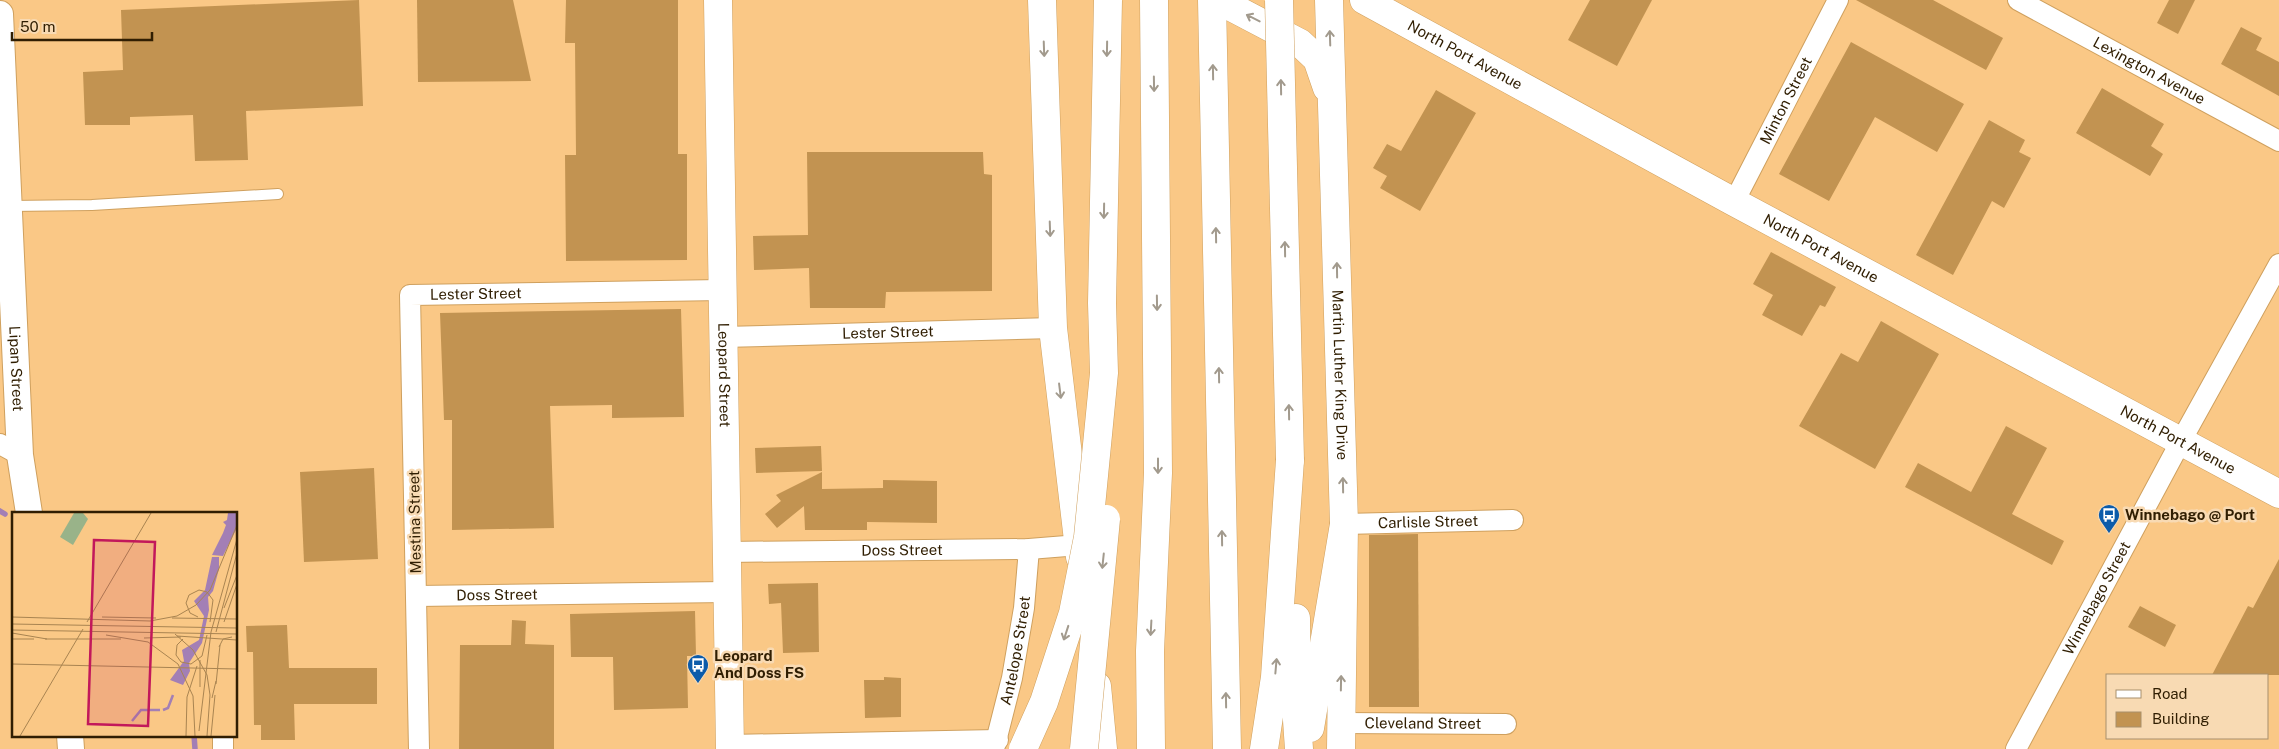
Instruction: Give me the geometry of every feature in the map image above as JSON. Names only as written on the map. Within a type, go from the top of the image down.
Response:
[{"type":"main road","name":"Leopard Street","points":[[718,0],[721,290],[730,747]]},
{"type":"main road","points":[[1042,0],[1053,328],[1092,638],[1103,749]]},
{"type":"main road","points":[[1084,749],[1105,541],[1109,459],[1102,303],[1108,0]]},
{"type":"main road","points":[[1151,749],[1150,651],[1158,473],[1154,0]]},
{"type":"main road","points":[[1212,0],[1227,749]]},
{"type":"main road","points":[[1218,0],[1300,43],[1317,59],[1324,76],[1333,116]]},
{"type":"main road","points":[[1279,0],[1299,749]]},
{"type":"main road","name":"Martin Luther King Drive","points":[[1329,0],[1344,524],[1341,736]]},
{"type":"main road","name":"North Port Avenue","points":[[1364,0],[1734,202],[2279,494]]},
{"type":"main road","points":[[1023,749],[1044,702],[1073,613],[1088,537],[1104,373]]},
{"type":"main road","points":[[1264,749],[1275,677],[1290,460]]},
{"type":"main road","points":[[1308,749],[1344,524]]},
{"type":"street","name":"Minton Street","points":[[1734,202],[1838,0]]},
{"type":"street","name":"Lexington Avenue","points":[[2018,0],[2279,141]]},
{"type":"street","name":"Lipan Street","points":[[0,14],[8,206],[10,449],[28,512]]},
{"type":"street","name":"Winnebago Street","points":[[2016,749],[2181,441],[2279,264]]},
{"type":"street","name":"Lester Street","points":[[410,295],[721,290]]},
{"type":"street","name":"Mestina Street","points":[[410,295],[419,749]]},
{"type":"street","name":"Lester Street","points":[[723,337],[1053,328]]},
{"type":"street","name":"Carlisle Street","points":[[1344,524],[1513,520]]},
{"type":"street","name":"Doss Street","points":[[726,552],[1029,549],[1079,544]]},
{"type":"street","name":"Antelope Street","points":[[996,744],[1012,678],[1024,608],[1029,549]]},
{"type":"street","name":"Doss Street","points":[[417,596],[727,592]]},
{"type":"street","name":"Cleveland Street","points":[[1341,736],[1506,724]]},
{"type":"street","points":[[70,736],[71,749]]},
{"type":"street","points":[[223,736],[223,749]]},
{"type":"street","points":[[730,747],[996,744]]},
{"type":"lane","points":[[8,206],[92,205],[278,194]]},
{"type":"building","points":[[359,0],[363,106],[246,111],[248,160],[195,161],[193,115],[130,117],[130,125],[85,125],[83,72],[123,70],[121,10]]},
{"type":"building","points":[[417,0],[513,0],[531,81],[418,82]]},
{"type":"building","points":[[566,0],[678,0],[678,154],[687,154],[687,260],[566,261],[565,155],[576,155],[575,43],[565,43]]},
{"type":"building","points":[[1590,0],[1652,0],[1617,66],[1568,40]]},
{"type":"building","points":[[1856,0],[1933,0],[2003,38],[1986,70]]},
{"type":"building","points":[[2169,0],[2195,0],[2178,34],[2157,23]]},
{"type":"building","points":[[2241,27],[2262,38],[2256,50],[2279,62],[2279,96],[2221,64]]},
{"type":"building","points":[[1851,42],[1964,104],[1937,152],[1875,117],[1829,201],[1779,174]]},
{"type":"building","points":[[2102,88],[2164,124],[2151,146],[2163,154],[2150,176],[2076,133]]},
{"type":"building","points":[[1436,90],[1476,113],[1420,211],[1380,188],[1387,176],[1373,168],[1387,144],[1401,151]]},
{"type":"building","points":[[1989,120],[2025,140],[2019,152],[2031,158],[2004,208],[1992,201],[1953,275],[1916,255]]},
{"type":"building","points":[[807,152],[983,152],[984,174],[992,175],[992,291],[886,292],[885,308],[810,308],[809,268],[754,270],[753,236],[808,235]]},
{"type":"building","points":[[1771,252],[1836,287],[1825,307],[1820,305],[1802,336],[1762,315],[1773,295],[1753,284]]},
{"type":"building","points":[[681,309],[684,417],[612,418],[612,405],[550,406],[554,528],[452,530],[452,420],[444,420],[440,313]]},
{"type":"building","points":[[1881,321],[1939,354],[1875,469],[1799,426],[1841,353],[1858,362]]},
{"type":"building","points":[[2006,426],[2047,448],[2012,514],[2064,541],[2052,565],[1905,487],[1918,463],[1971,492]]},
{"type":"building","points":[[821,446],[822,471],[756,473],[755,448]]},
{"type":"building","points":[[374,468],[378,559],[304,562],[300,472]]},
{"type":"building","points":[[822,472],[822,489],[883,488],[883,480],[937,481],[937,523],[867,522],[867,530],[805,530],[804,506],[777,528],[765,514],[781,501],[776,495]]},
{"type":"building","points":[[1418,534],[1419,707],[1369,707],[1369,535]]},
{"type":"building","points":[[2279,559],[2279,675],[2213,674],[2248,606],[2253,608]]},
{"type":"building","points":[[818,583],[819,652],[783,653],[781,603],[769,604],[768,584]]},
{"type":"building","points":[[2140,606],[2176,625],[2165,647],[2128,627]]},
{"type":"building","points":[[695,611],[696,656],[687,656],[688,708],[614,710],[613,657],[571,657],[570,614]]},
{"type":"building","points":[[512,620],[526,621],[525,644],[554,645],[554,749],[459,749],[460,645],[511,645]]},
{"type":"building","points":[[287,625],[289,668],[377,668],[377,704],[294,704],[295,740],[261,740],[261,725],[254,725],[253,652],[247,652],[246,626]]},
{"type":"building","points":[[884,677],[901,678],[901,717],[865,718],[864,680],[884,680]]},
{"type":"waterway","points":[[0,511],[5,514]]},
{"type":"waterway","points":[[194,736],[195,749]]},
{"type":"place","name":"Winnebago @ Port","points":[[2109,534]]},
{"type":"place","name":"Leopard And Doss FS","points":[[698,684]]}]
